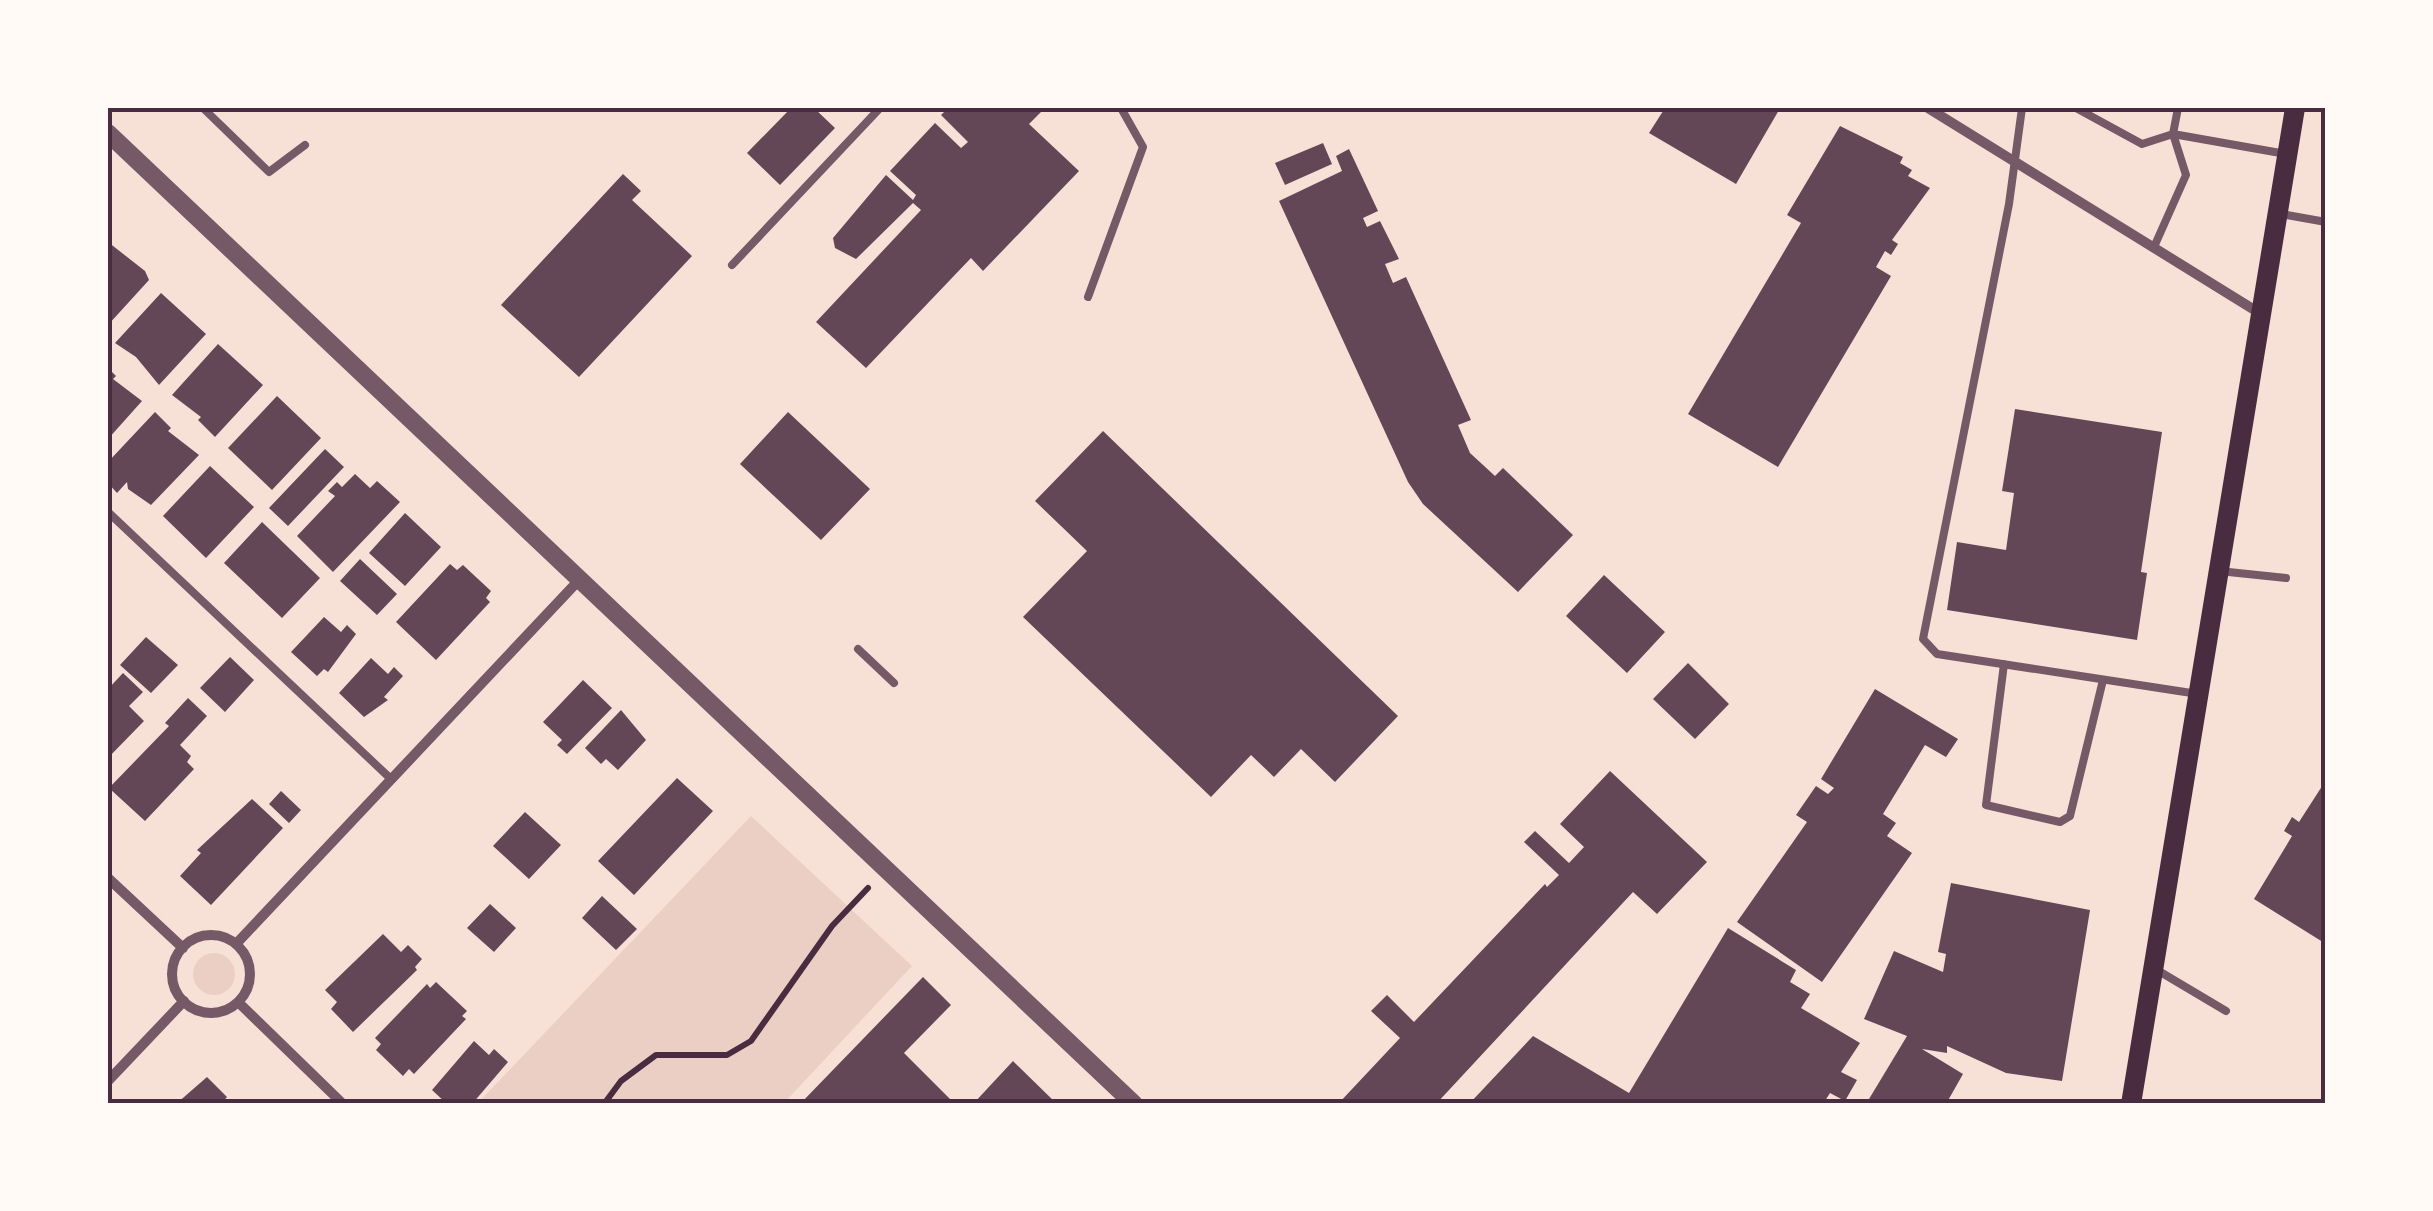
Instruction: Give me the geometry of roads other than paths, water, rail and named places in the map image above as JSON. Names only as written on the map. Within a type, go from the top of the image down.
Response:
[{"type":"main road","points":[[2131,1104],[2295,108]]},
{"type":"street","points":[[1931,108],[2262,314]]},
{"type":"street","points":[[108,134],[1134,1104]]},
{"type":"street","points":[[236,944],[580,579]]},
{"type":"street","points":[[108,878],[183,948]]},
{"type":"street","points":[[214,935],[236,944],[249,966],[250,979],[238,1002],[214,1013],[184,1002],[172,973],[183,948],[190,941],[214,935]]},
{"type":"street","points":[[108,1081],[184,1002]]},
{"type":"street","points":[[238,1002],[343,1104]]},
{"type":"lane","points":[[204,108],[269,172],[305,145]]},
{"type":"lane","points":[[732,265],[880,108]]},
{"type":"lane","points":[[1088,297],[1143,147],[1121,108]]},
{"type":"lane","points":[[2022,108],[2012,160],[2010,204],[1924,639],[1937,654],[2199,694]]},
{"type":"lane","points":[[2076,108],[2142,144],[2174,134],[2287,154]]},
{"type":"lane","points":[[2154,247],[2186,175],[2174,134],[2178,108]]},
{"type":"lane","points":[[2278,213],[2326,222]]},
{"type":"lane","points":[[108,512],[391,779]]},
{"type":"lane","points":[[2220,571],[2286,578]]},
{"type":"lane","points":[[858,649],[894,683]]},
{"type":"lane","points":[[2004,664],[1986,805],[2060,822],[2070,816],[2102,680]]},
{"type":"lane","points":[[2154,968],[2226,1012]]}]
